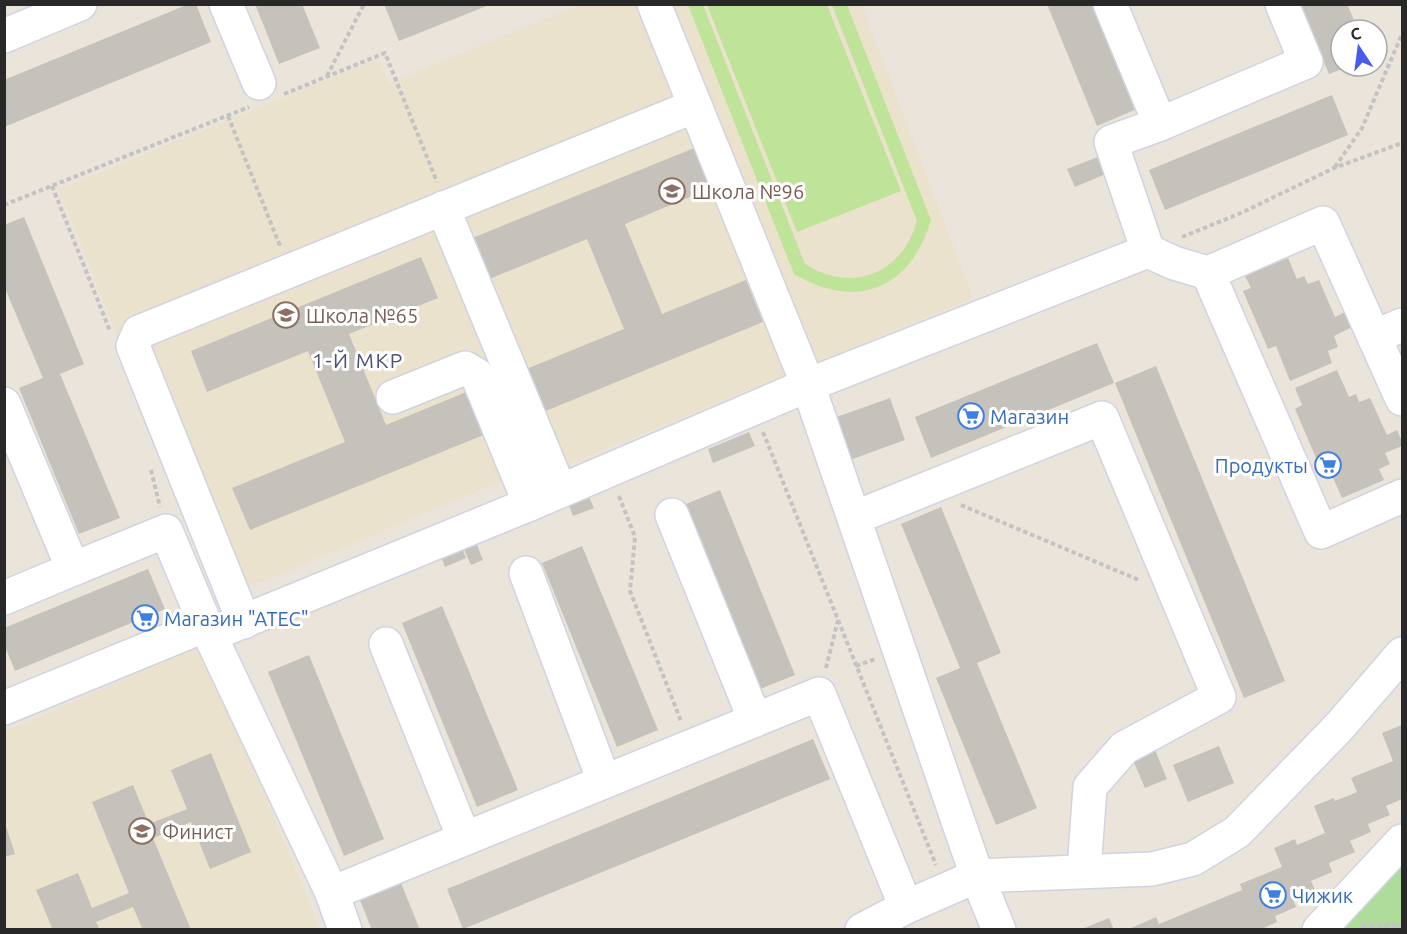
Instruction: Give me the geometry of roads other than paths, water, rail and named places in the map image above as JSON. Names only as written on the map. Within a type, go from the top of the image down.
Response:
[{"type":"lane","points":[[4,36],[80,4]]},
{"type":"lane","points":[[226,4],[264,95]]},
{"type":"lane","points":[[654,4],[808,385],[977,876],[999,930]]},
{"type":"lane","points":[[1110,4],[1160,124]]},
{"type":"lane","points":[[1282,4],[1306,62],[1160,124],[1111,142],[1148,251],[1174,264],[1208,273],[1323,223],[1388,331],[1402,399]]},
{"type":"lane","points":[[244,622],[133,346],[139,332],[695,106]]},
{"type":"lane","points":[[443,208],[560,491]]},
{"type":"lane","points":[[4,708],[208,630],[244,622],[530,504],[808,385],[1148,251]]},
{"type":"lane","points":[[1208,273],[1321,532],[1402,496]]},
{"type":"lane","points":[[393,397],[465,368],[477,375],[530,504]]},
{"type":"lane","points":[[4,404],[73,569]]},
{"type":"lane","points":[[854,518],[1101,418],[1219,697],[1124,748],[1090,788],[1084,871]]},
{"type":"lane","points":[[672,515],[755,720]]},
{"type":"lane","points":[[4,598],[166,531],[208,630],[332,893],[345,930]]},
{"type":"lane","points":[[526,573],[604,781]]},
{"type":"lane","points":[[386,644],[464,838]]},
{"type":"lane","points":[[862,930],[906,907],[977,876],[1152,869],[1193,859],[1237,832],[1339,727],[1402,654]]},
{"type":"lane","points":[[332,893],[819,694],[906,907]]},
{"type":"lane","points":[[1326,923],[1402,841]]},
{"type":"place","name":"Школа №96","points":[[672,191]]},
{"type":"place","name":"Школа №65","points":[[286,315]]},
{"type":"place","name":"Магазин","points":[[971,416]]},
{"type":"place","name":"Продукты","points":[[1328,465]]},
{"type":"place","name":"Магазин \"АТЕС\"","points":[[145,618]]},
{"type":"place","name":"Финист","points":[[142,831]]},
{"type":"place","name":"Чижик","points":[[1273,895]]},
{"type":"district","name":"1-Й МКР","points":[[358,360]]}]
